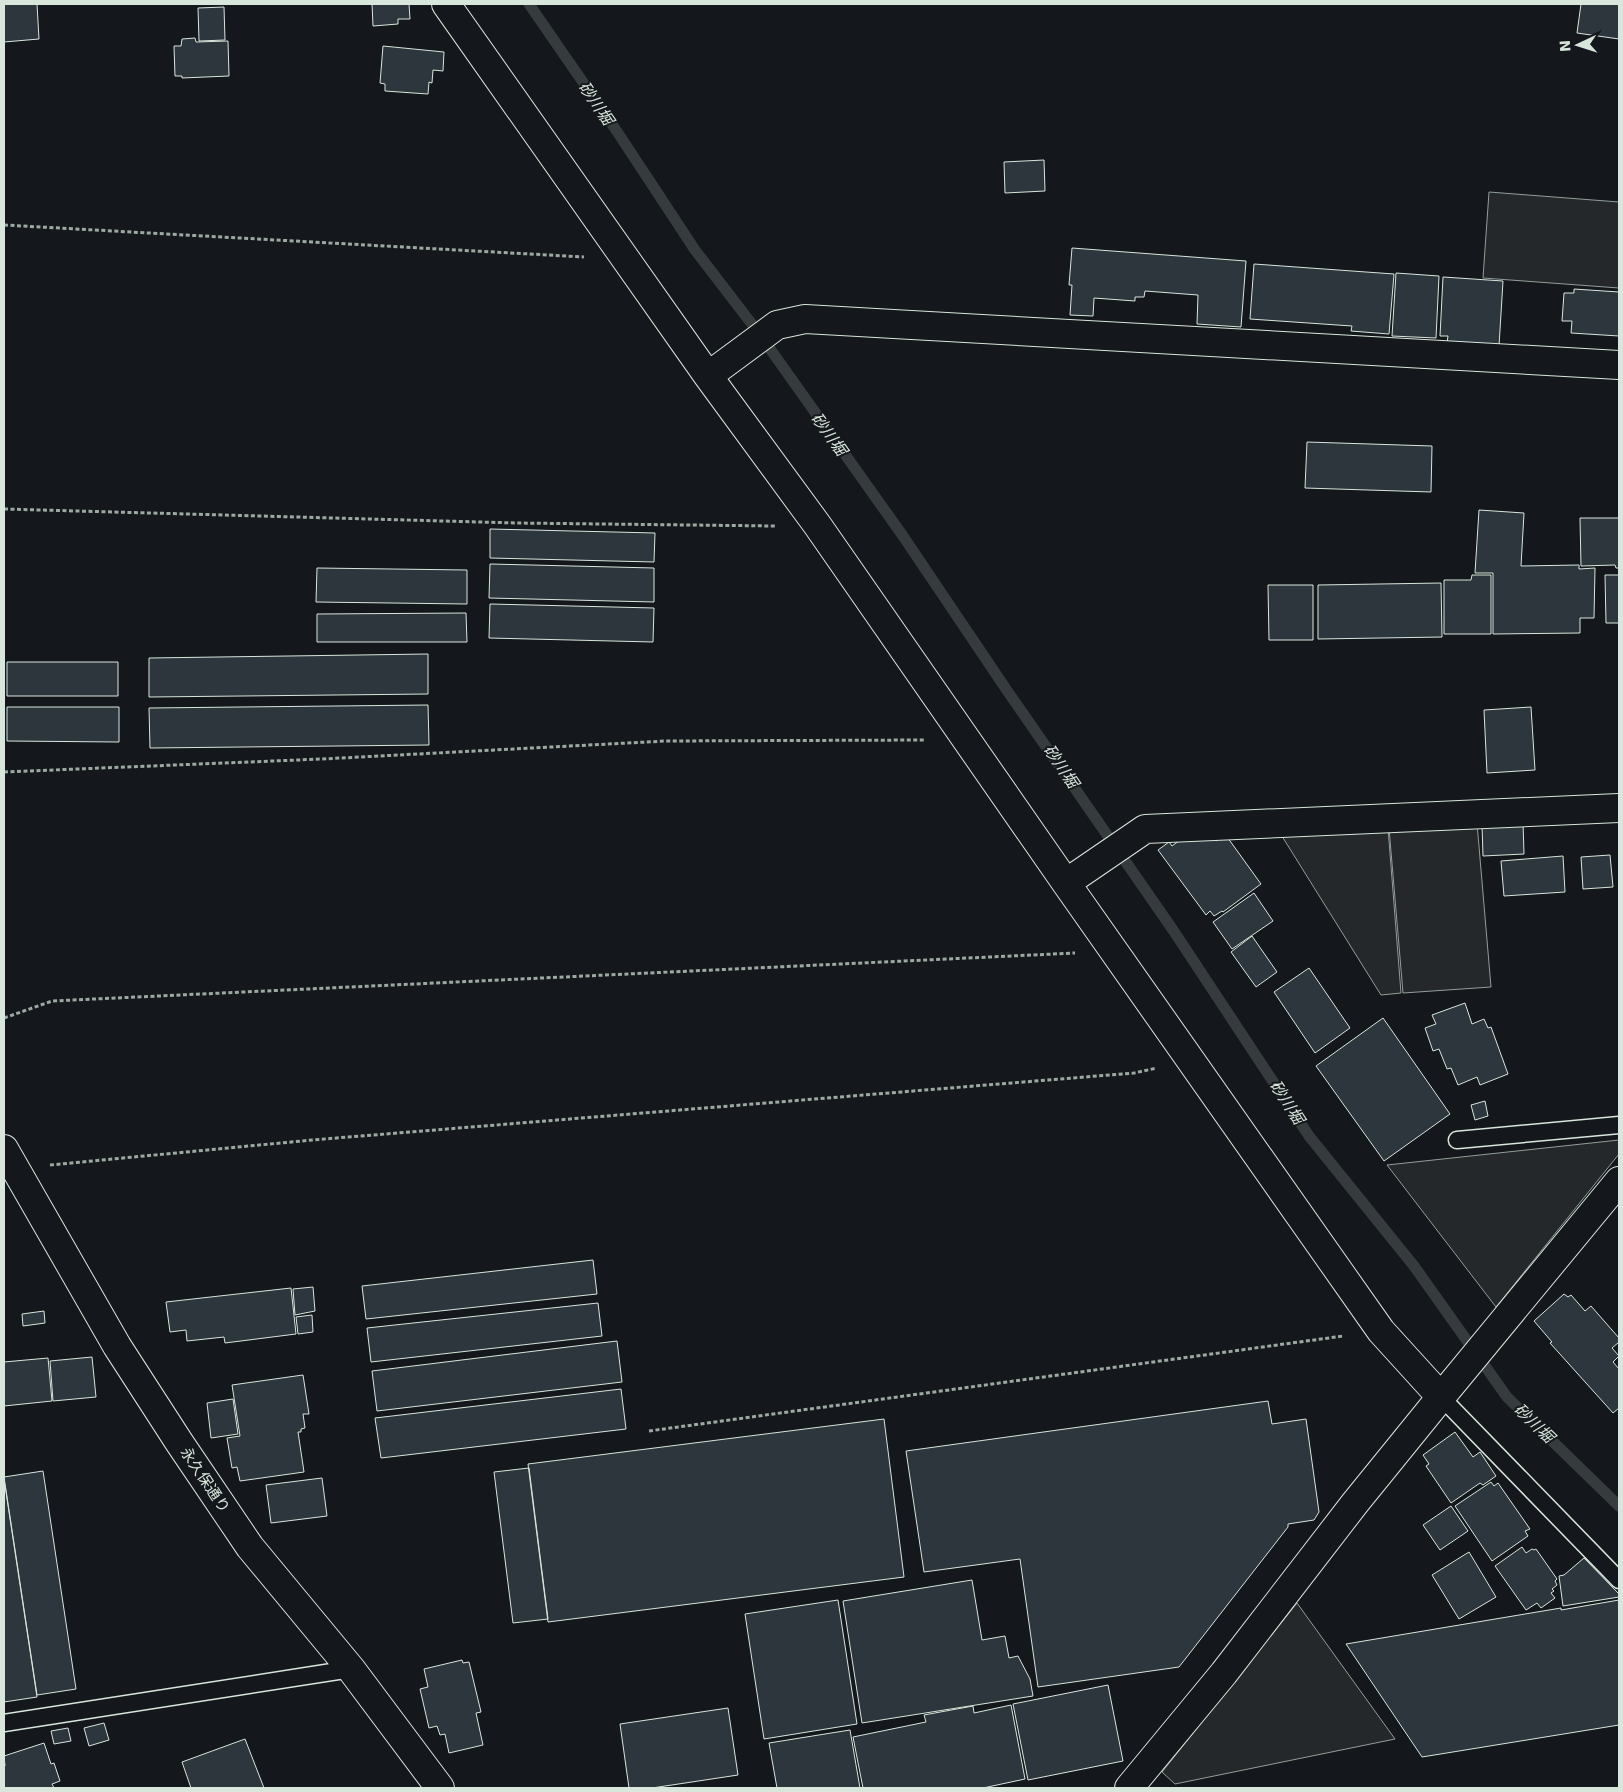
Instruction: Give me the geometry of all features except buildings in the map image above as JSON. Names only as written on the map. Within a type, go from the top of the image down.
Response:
[{"type":"street","points":[[446,4],[708,376],[818,526],[966,739],[1072,879],[1114,951],[1381,1330],[1446,1392]]},
{"type":"street","points":[[708,376],[777,325],[805,318],[1619,365]]},
{"type":"street","points":[[1072,879],[1146,829],[1619,808]]},
{"type":"street","name":"永久保通り","points":[[9,1158],[117,1346],[250,1547],[351,1669],[440,1788]]},
{"type":"street","points":[[1129,1788],[1224,1673],[1355,1503],[1619,1181]]},
{"type":"lane","points":[[1456,1140],[1619,1125]]},
{"type":"lane","points":[[1446,1392],[1619,1580]]},
{"type":"lane","points":[[4,1723],[351,1669]]},
{"type":"path","points":[[4,225],[573,257],[598,256],[618,247]]},
{"type":"path","points":[[4,509],[516,523],[818,526]]},
{"type":"path","points":[[4,772],[666,741],[966,739]]},
{"type":"path","points":[[4,1018],[52,1001],[1114,951]]},
{"type":"path","points":[[9,1158],[322,1139],[1134,1073],[1190,1060]]},
{"type":"path","points":[[649,1431],[1381,1330]]},
{"type":"shaded area","points":[[1489,192],[1619,202],[1619,288],[1483,278]]},
{"type":"shaded area","points":[[1477,823],[1491,987],[1403,993],[1389,828]]},
{"type":"shaded area","points":[[1388,828],[1401,993],[1381,995],[1280,833]]},
{"type":"shaded area","points":[[1619,1140],[1619,1154],[1496,1307],[1387,1165]]},
{"type":"shaded area","points":[[1297,1603],[1395,1739],[1175,1784],[1162,1772]]},
{"type":"waterway","name":"砂川堀","points":[[529,4],[618,133],[695,250],[758,332],[903,536],[1006,689],[1173,930],[1309,1136],[1414,1266],[1507,1397],[1619,1506]]}]
